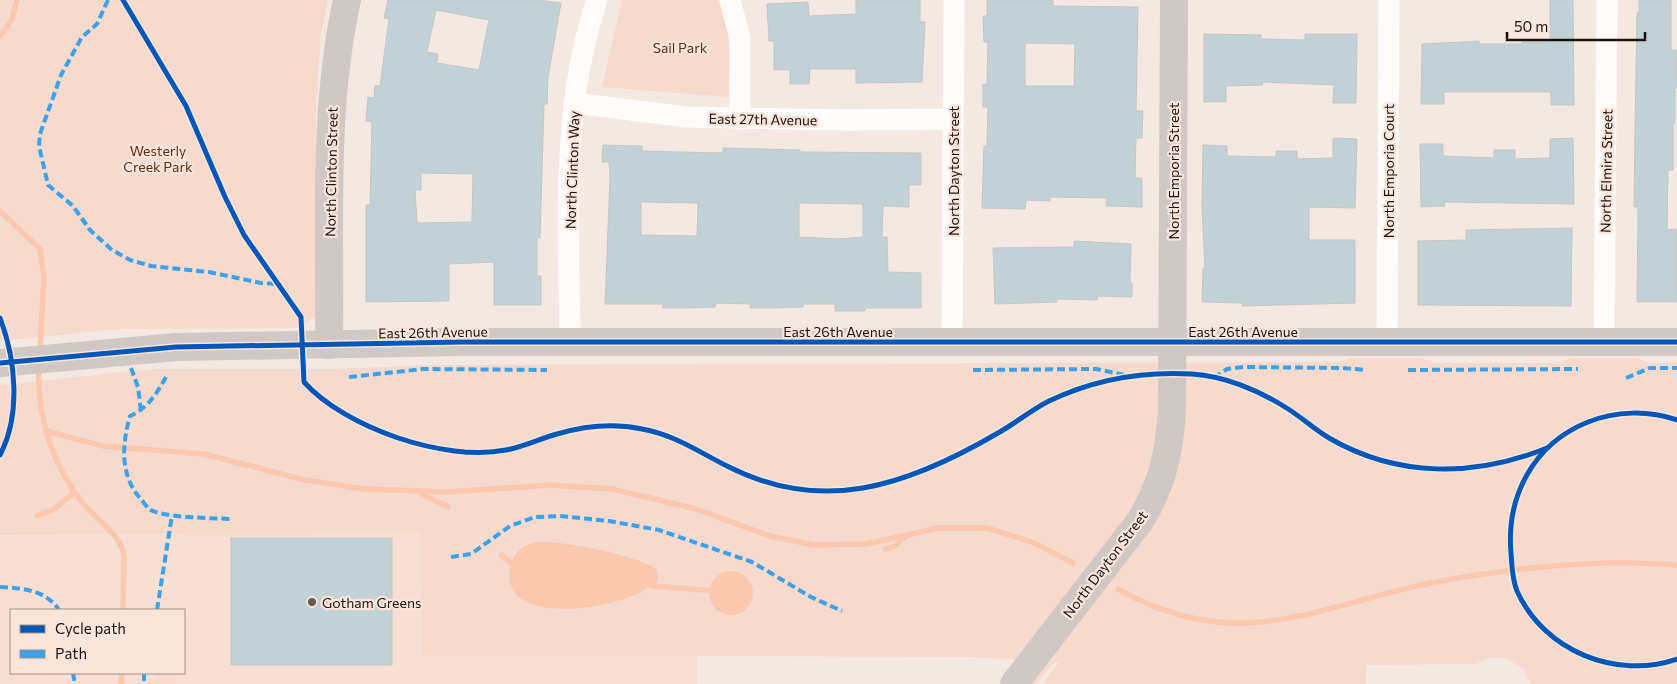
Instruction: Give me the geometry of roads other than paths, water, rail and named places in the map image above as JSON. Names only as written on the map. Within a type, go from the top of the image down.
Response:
[{"type":"street","name":"North Clinton Street","points":[[329,345],[329,169],[332,105],[340,38],[348,0]]},
{"type":"street","name":"North Clinton Way","points":[[570,342],[569,188],[574,103],[580,64],[597,0]]},
{"type":"street","points":[[730,0],[740,38],[740,119]]},
{"type":"street","name":"North Dayton Street","points":[[952,342],[954,0]]},
{"type":"street","name":"North Emporia Street","points":[[1172,342],[1174,0]]},
{"type":"street","name":"North Emporia Court","points":[[1387,342],[1389,0]]},
{"type":"street","name":"North Elmira Street","points":[[1604,342],[1607,0]]},
{"type":"street","name":"East 27th Avenue","points":[[574,103],[686,117],[740,119],[954,119]]},
{"type":"street","name":"East 26th Avenue","points":[[0,363],[176,347],[329,345],[570,342],[1677,342]]},
{"type":"street","name":"North Dayton Street","points":[[1014,684],[1140,521],[1155,493],[1165,467],[1170,440],[1172,342]]},
{"type":"waterway","points":[[0,36],[12,19],[17,0]]},
{"type":"waterway","points":[[0,211],[40,249],[44,277],[40,351]]},
{"type":"waterway","points":[[39,366],[39,385],[44,423],[65,477],[87,508],[114,535],[122,548],[124,555],[123,609]]},
{"type":"waterway","points":[[46,431],[103,446],[204,454],[305,480],[364,489],[448,492],[551,485],[612,489],[696,509],[770,536],[814,545],[866,544],[939,528],[987,528],[1032,542],[1073,563]]},
{"type":"waterway","points":[[37,516],[54,509],[75,492]]},
{"type":"waterway","points":[[422,494],[448,507]]},
{"type":"waterway","points":[[885,549],[893,547],[905,537]]},
{"type":"waterway","points":[[501,555],[511,563]]},
{"type":"waterway","points":[[1118,589],[1161,609],[1201,620],[1239,623],[1277,620],[1314,613],[1436,582],[1526,568],[1616,563],[1677,565]]},
{"type":"waterway","points":[[652,586],[716,591]]},
{"type":"waterway","points":[[121,684],[122,674]]},
{"type":"place","name":"Gotham Greens","points":[[312,602]]},
{"type":"park label","name":"Sail Park","points":[[680,47]]},
{"type":"park label","name":"Westerly Creek Park","points":[[158,158]]}]
